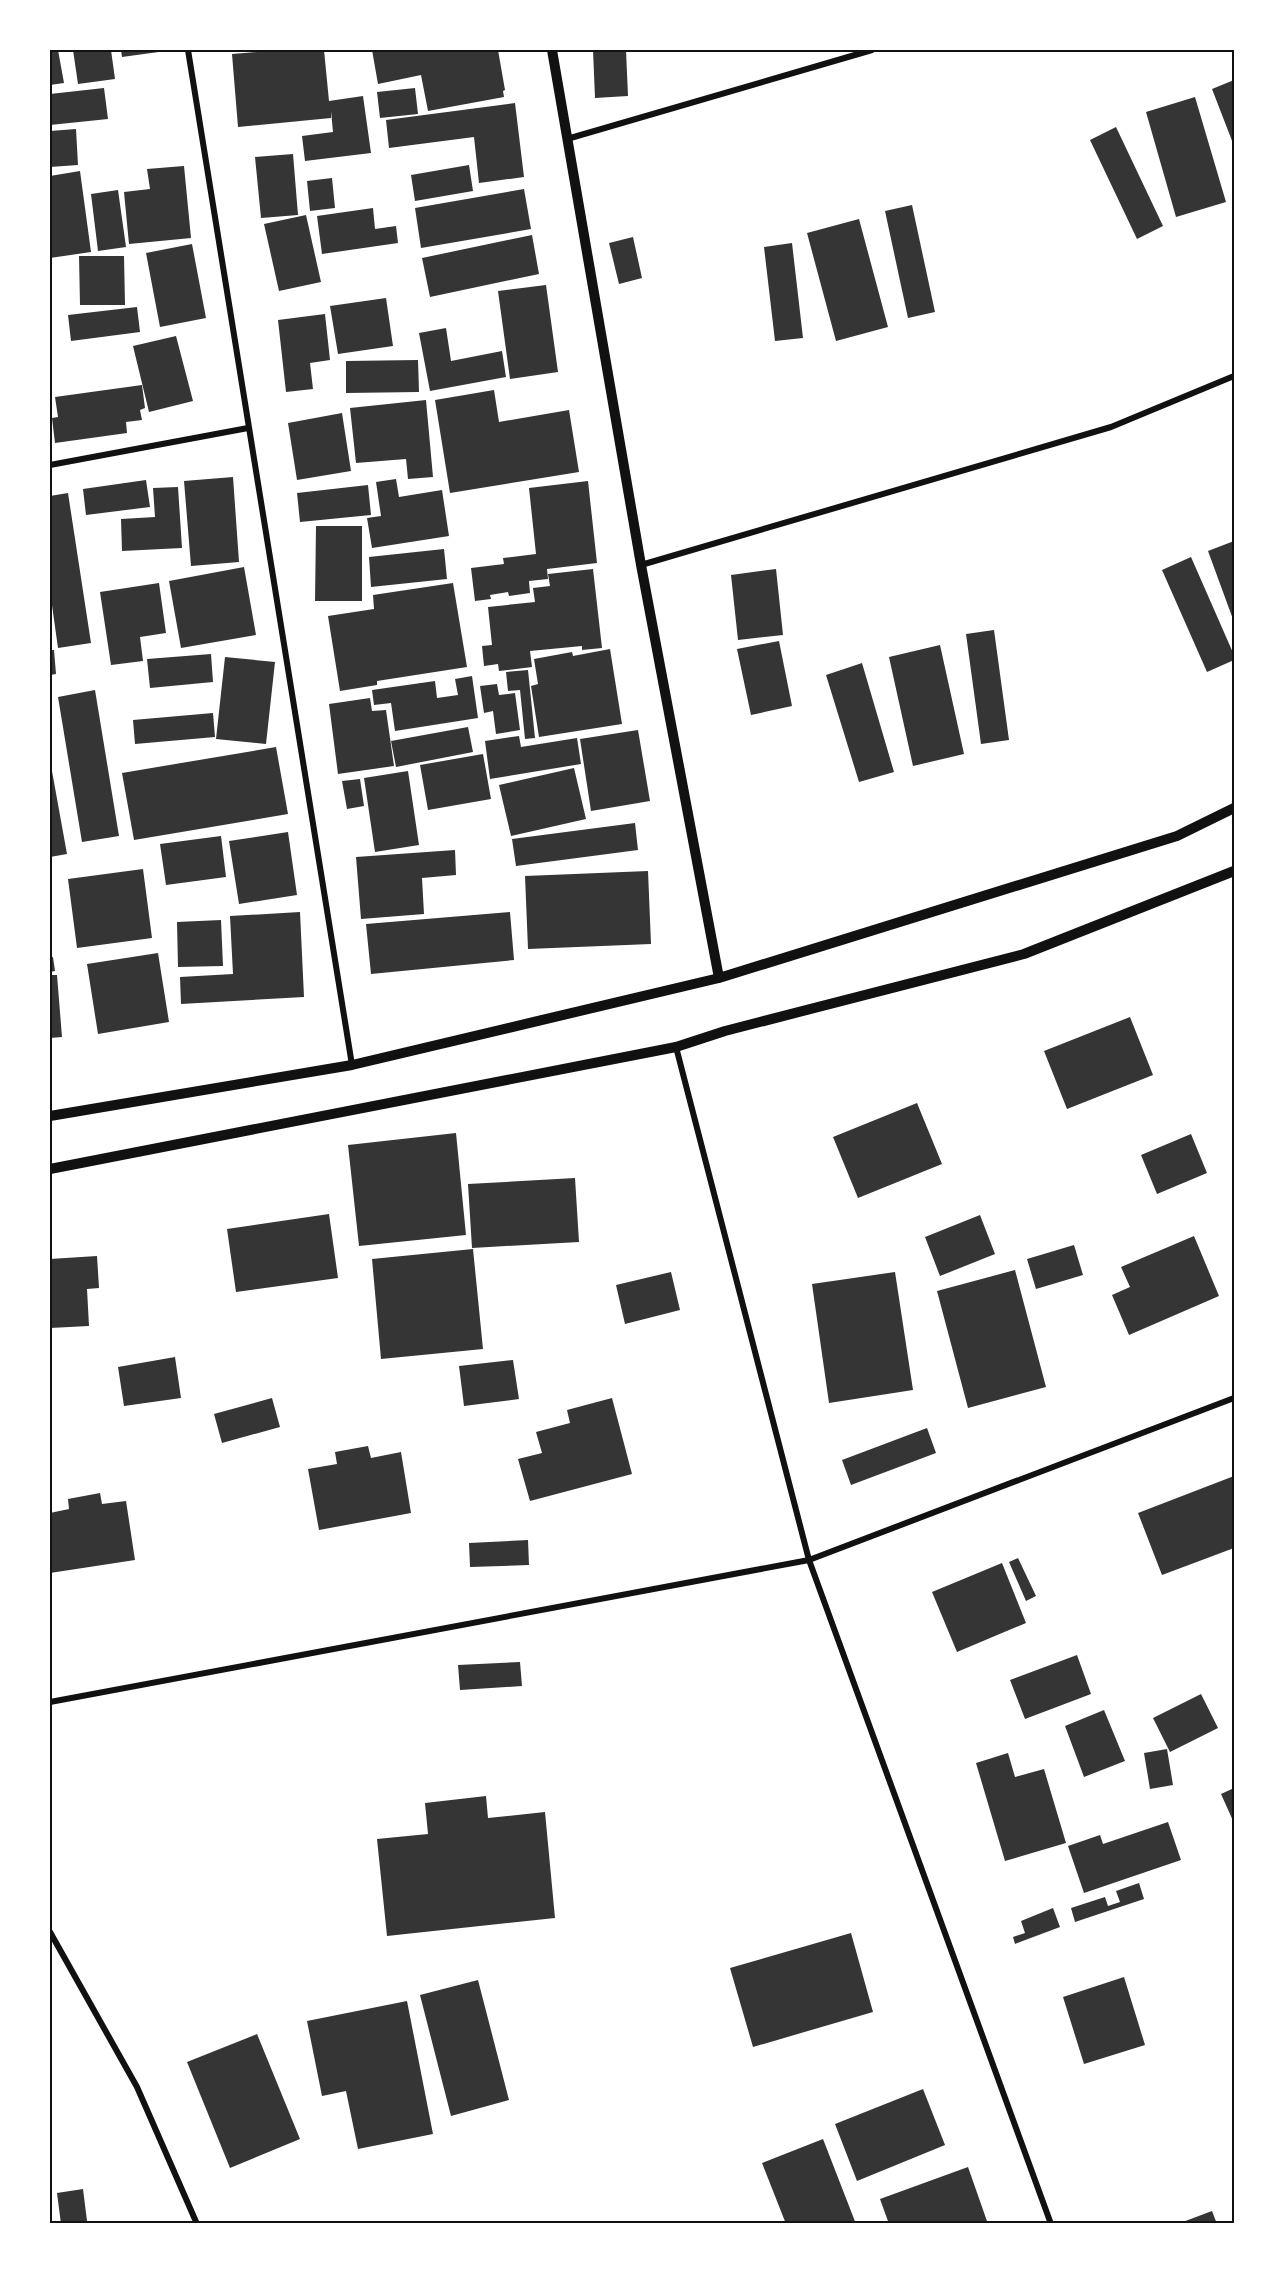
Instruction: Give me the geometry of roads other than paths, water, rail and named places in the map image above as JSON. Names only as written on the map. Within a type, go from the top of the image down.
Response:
[{"type":"street","points":[[188,50],[352,1065]]},
{"type":"street","points":[[552,50],[642,565],[719,978]]},
{"type":"street","points":[[567,139],[872,50]]},
{"type":"street","points":[[642,565],[1111,427],[1234,376]]},
{"type":"street","points":[[50,465],[248,428]]},
{"type":"street","points":[[50,1116],[352,1065],[719,978],[1177,836],[1234,808]]},
{"type":"street","points":[[50,1168],[676,1047],[725,1031],[1024,954],[1234,871]]},
{"type":"street","points":[[676,1047],[809,1560],[1051,2223]]},
{"type":"street","points":[[50,1702],[809,1560],[1234,1398]]},
{"type":"street","points":[[50,1932],[137,2088],[197,2223]]}]
